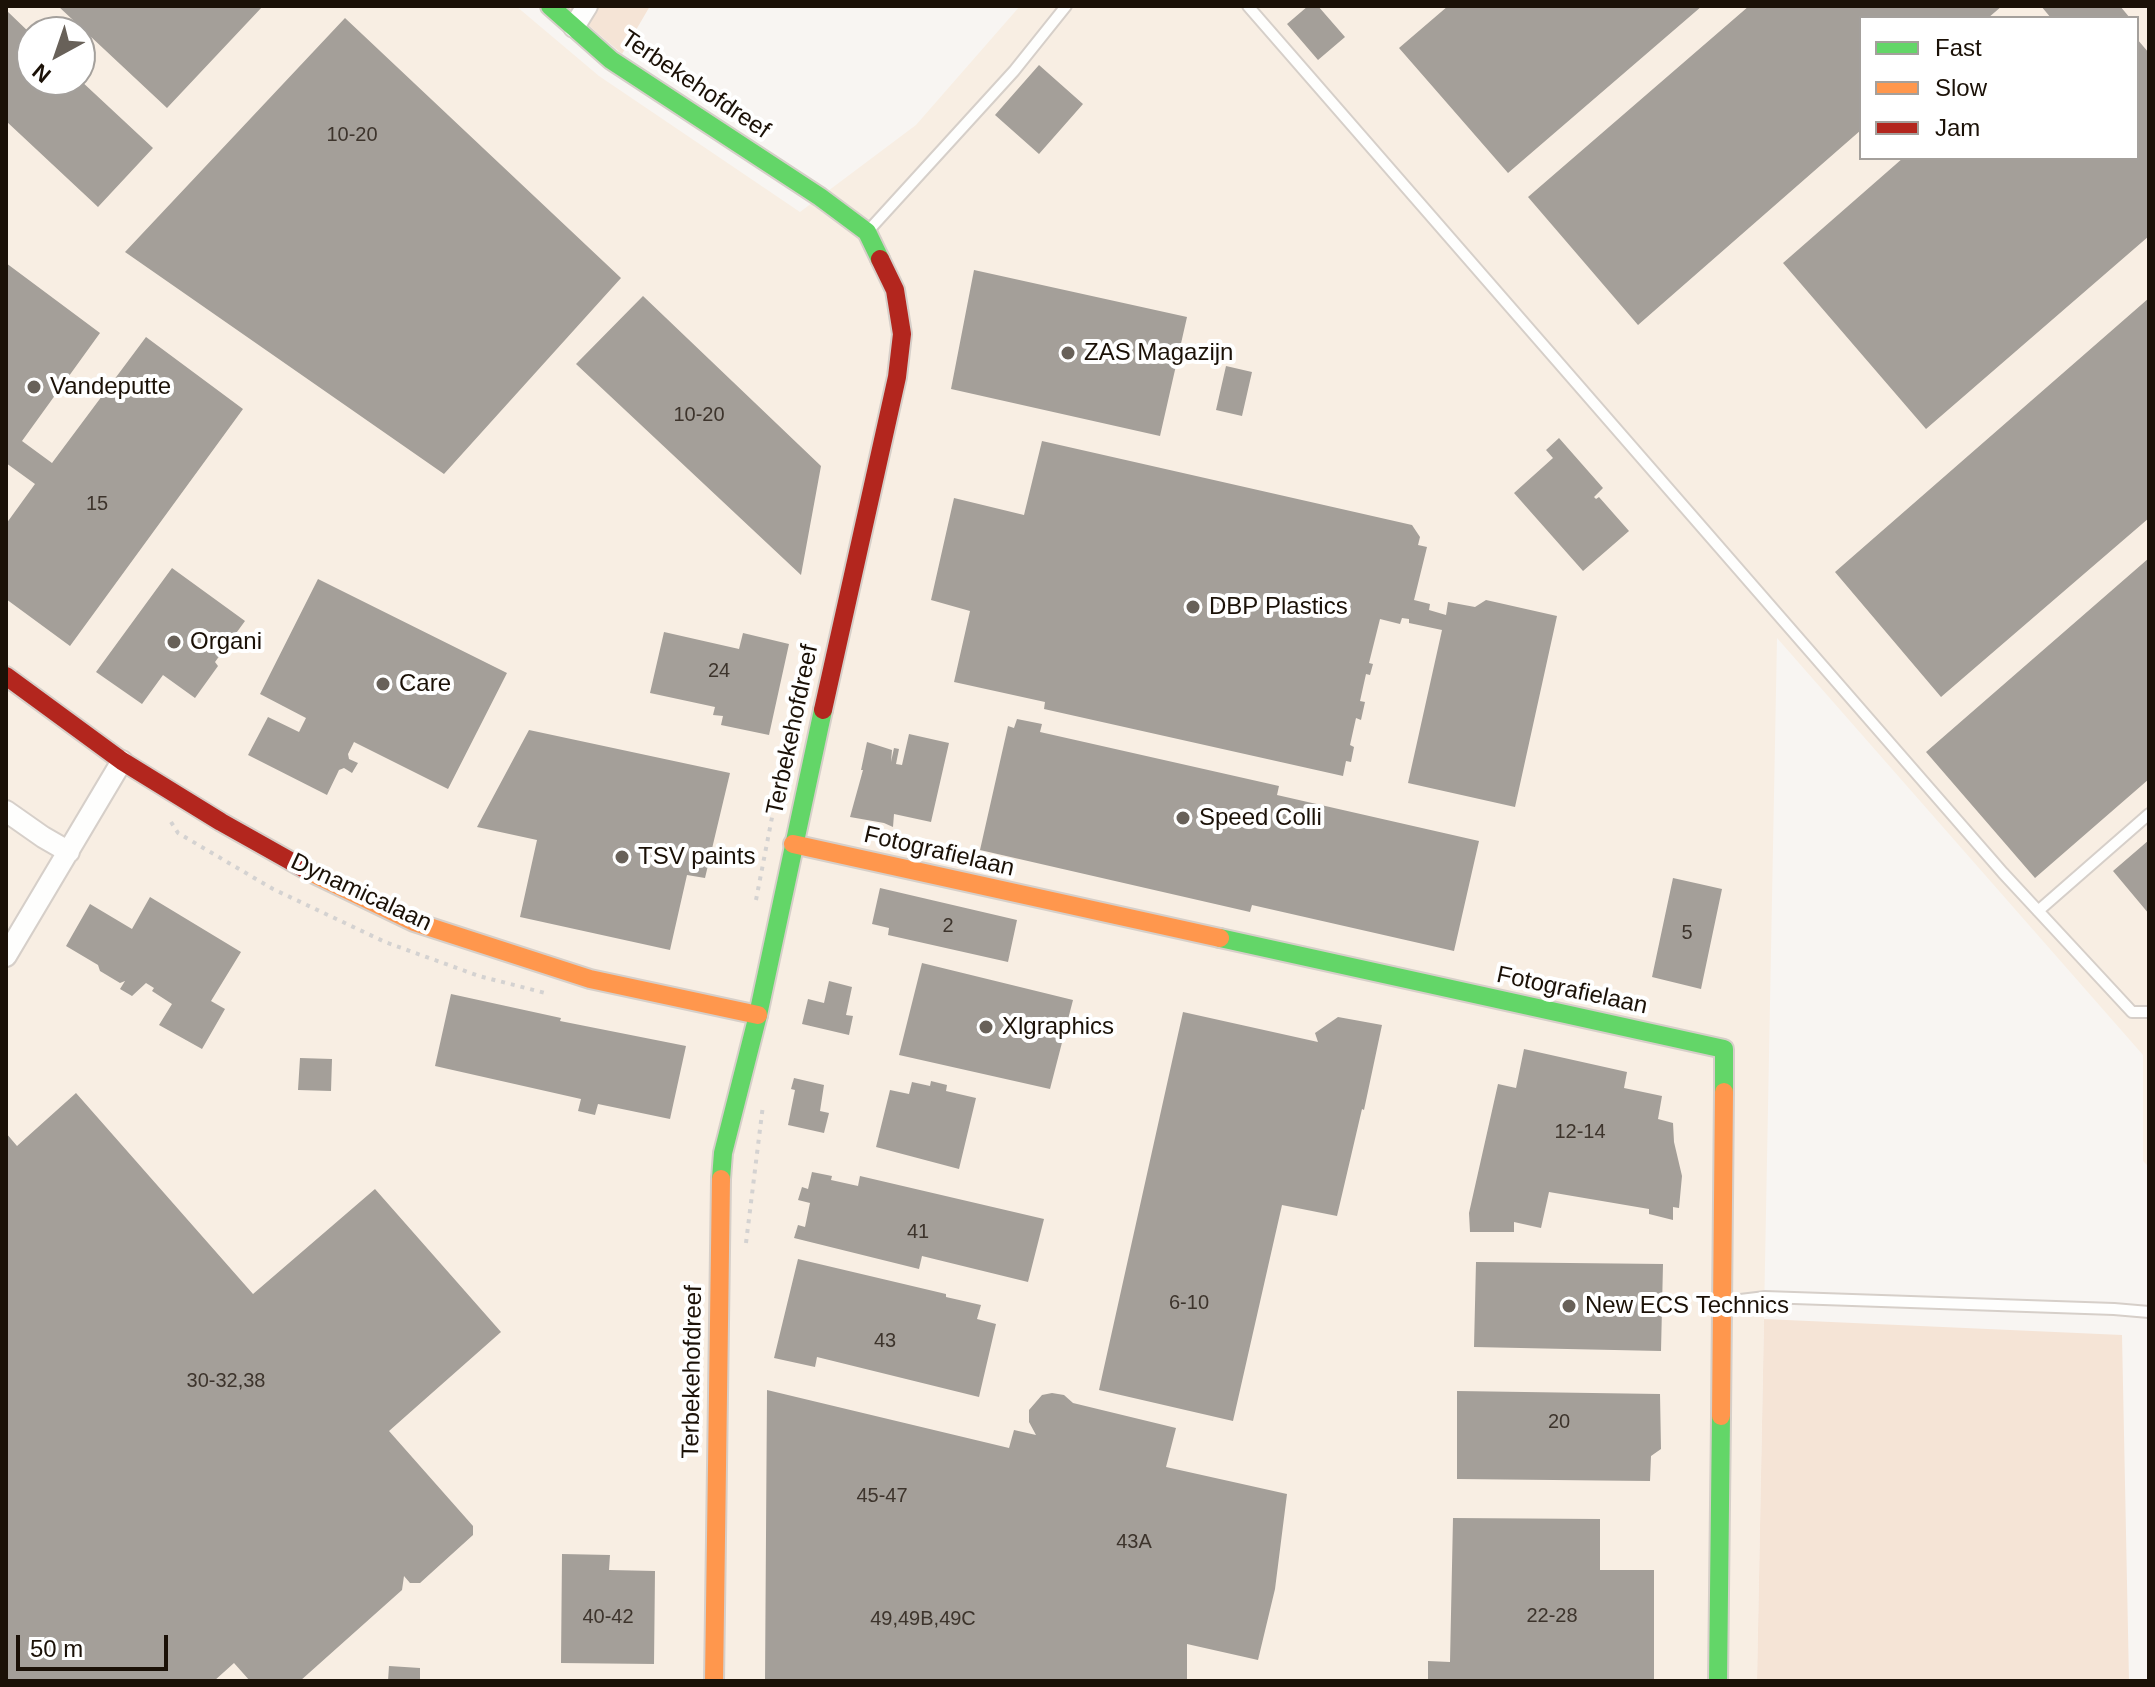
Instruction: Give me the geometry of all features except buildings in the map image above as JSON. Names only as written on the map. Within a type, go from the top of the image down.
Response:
[{"type":"street","name":"Terbekehofdreef","points":[[550,6],[611,60],[820,197],[867,232],[895,290],[902,334],[897,377],[758,1015],[723,1153],[719,1221],[714,1681]]},
{"type":"street","points":[[574,27],[587,6]]},
{"type":"street","name":"Dynamicalaan","points":[[6,676],[122,761],[221,822],[330,883],[414,922],[590,979],[758,1015]]},
{"type":"street","points":[[6,956],[122,761]]},
{"type":"street","points":[[6,811],[69,852]]},
{"type":"street","name":"Fotografielaan","points":[[793,844],[1724,1049],[1718,1681]]},
{"type":"lane","points":[[867,232],[1014,71],[1066,6]]},
{"type":"lane","points":[[1248,6],[2038,911],[2132,1012],[2149,1012]]},
{"type":"lane","points":[[2038,911],[2149,814]]},
{"type":"lane","points":[[1722,1303],[1765,1297],[2149,1312]]},
{"type":"path","points":[[746,1257],[764,1100]]},
{"type":"shaded area","points":[[6,6],[516,6],[599,76],[800,212],[916,125],[1020,6],[2149,6],[2149,1167],[2143,1161],[2143,1055],[1777,638],[1757,1681],[6,1681]]},
{"type":"shaded area","points":[[566,6],[650,6],[622,54]]},
{"type":"shaded area","points":[[1764,1319],[2122,1335],[2129,1681],[1757,1681]]},
{"type":"traffic: fast","points":[[550,6],[611,60],[820,197],[867,232],[880,259]]},
{"type":"traffic: fast","points":[[721,1179],[723,1153],[758,1015],[823,710]]},
{"type":"traffic: fast","points":[[1220,938],[1724,1049],[1724,1092]]},
{"type":"traffic: fast","points":[[1718,1681],[1721,1416]]},
{"type":"traffic: slow","points":[[793,844],[1220,938]]},
{"type":"traffic: slow","points":[[310,872],[414,922],[590,979],[758,1015]]},
{"type":"traffic: slow","points":[[1721,1416],[1724,1092]]},
{"type":"traffic: slow","points":[[714,1681],[721,1179]]},
{"type":"traffic: jam","points":[[823,710],[897,377],[902,334],[895,290],[880,259]]},
{"type":"traffic: jam","points":[[6,676],[122,761],[310,872]]},
{"type":"place","name":"ZAS Magazijn","points":[[1068,353]]},
{"type":"place","name":"Vandeputte","points":[[34,387]]},
{"type":"place","name":"DBP Plastics","points":[[1193,607]]},
{"type":"place","name":"Organi","points":[[174,642]]},
{"type":"place","name":"Care","points":[[383,684]]},
{"type":"place","name":"Speed Colli","points":[[1183,818]]},
{"type":"place","name":"TSV paints","points":[[622,857]]},
{"type":"place","name":"Xlgraphics","points":[[986,1027]]},
{"type":"place","name":"New ECS Technics","points":[[1569,1306]]}]
